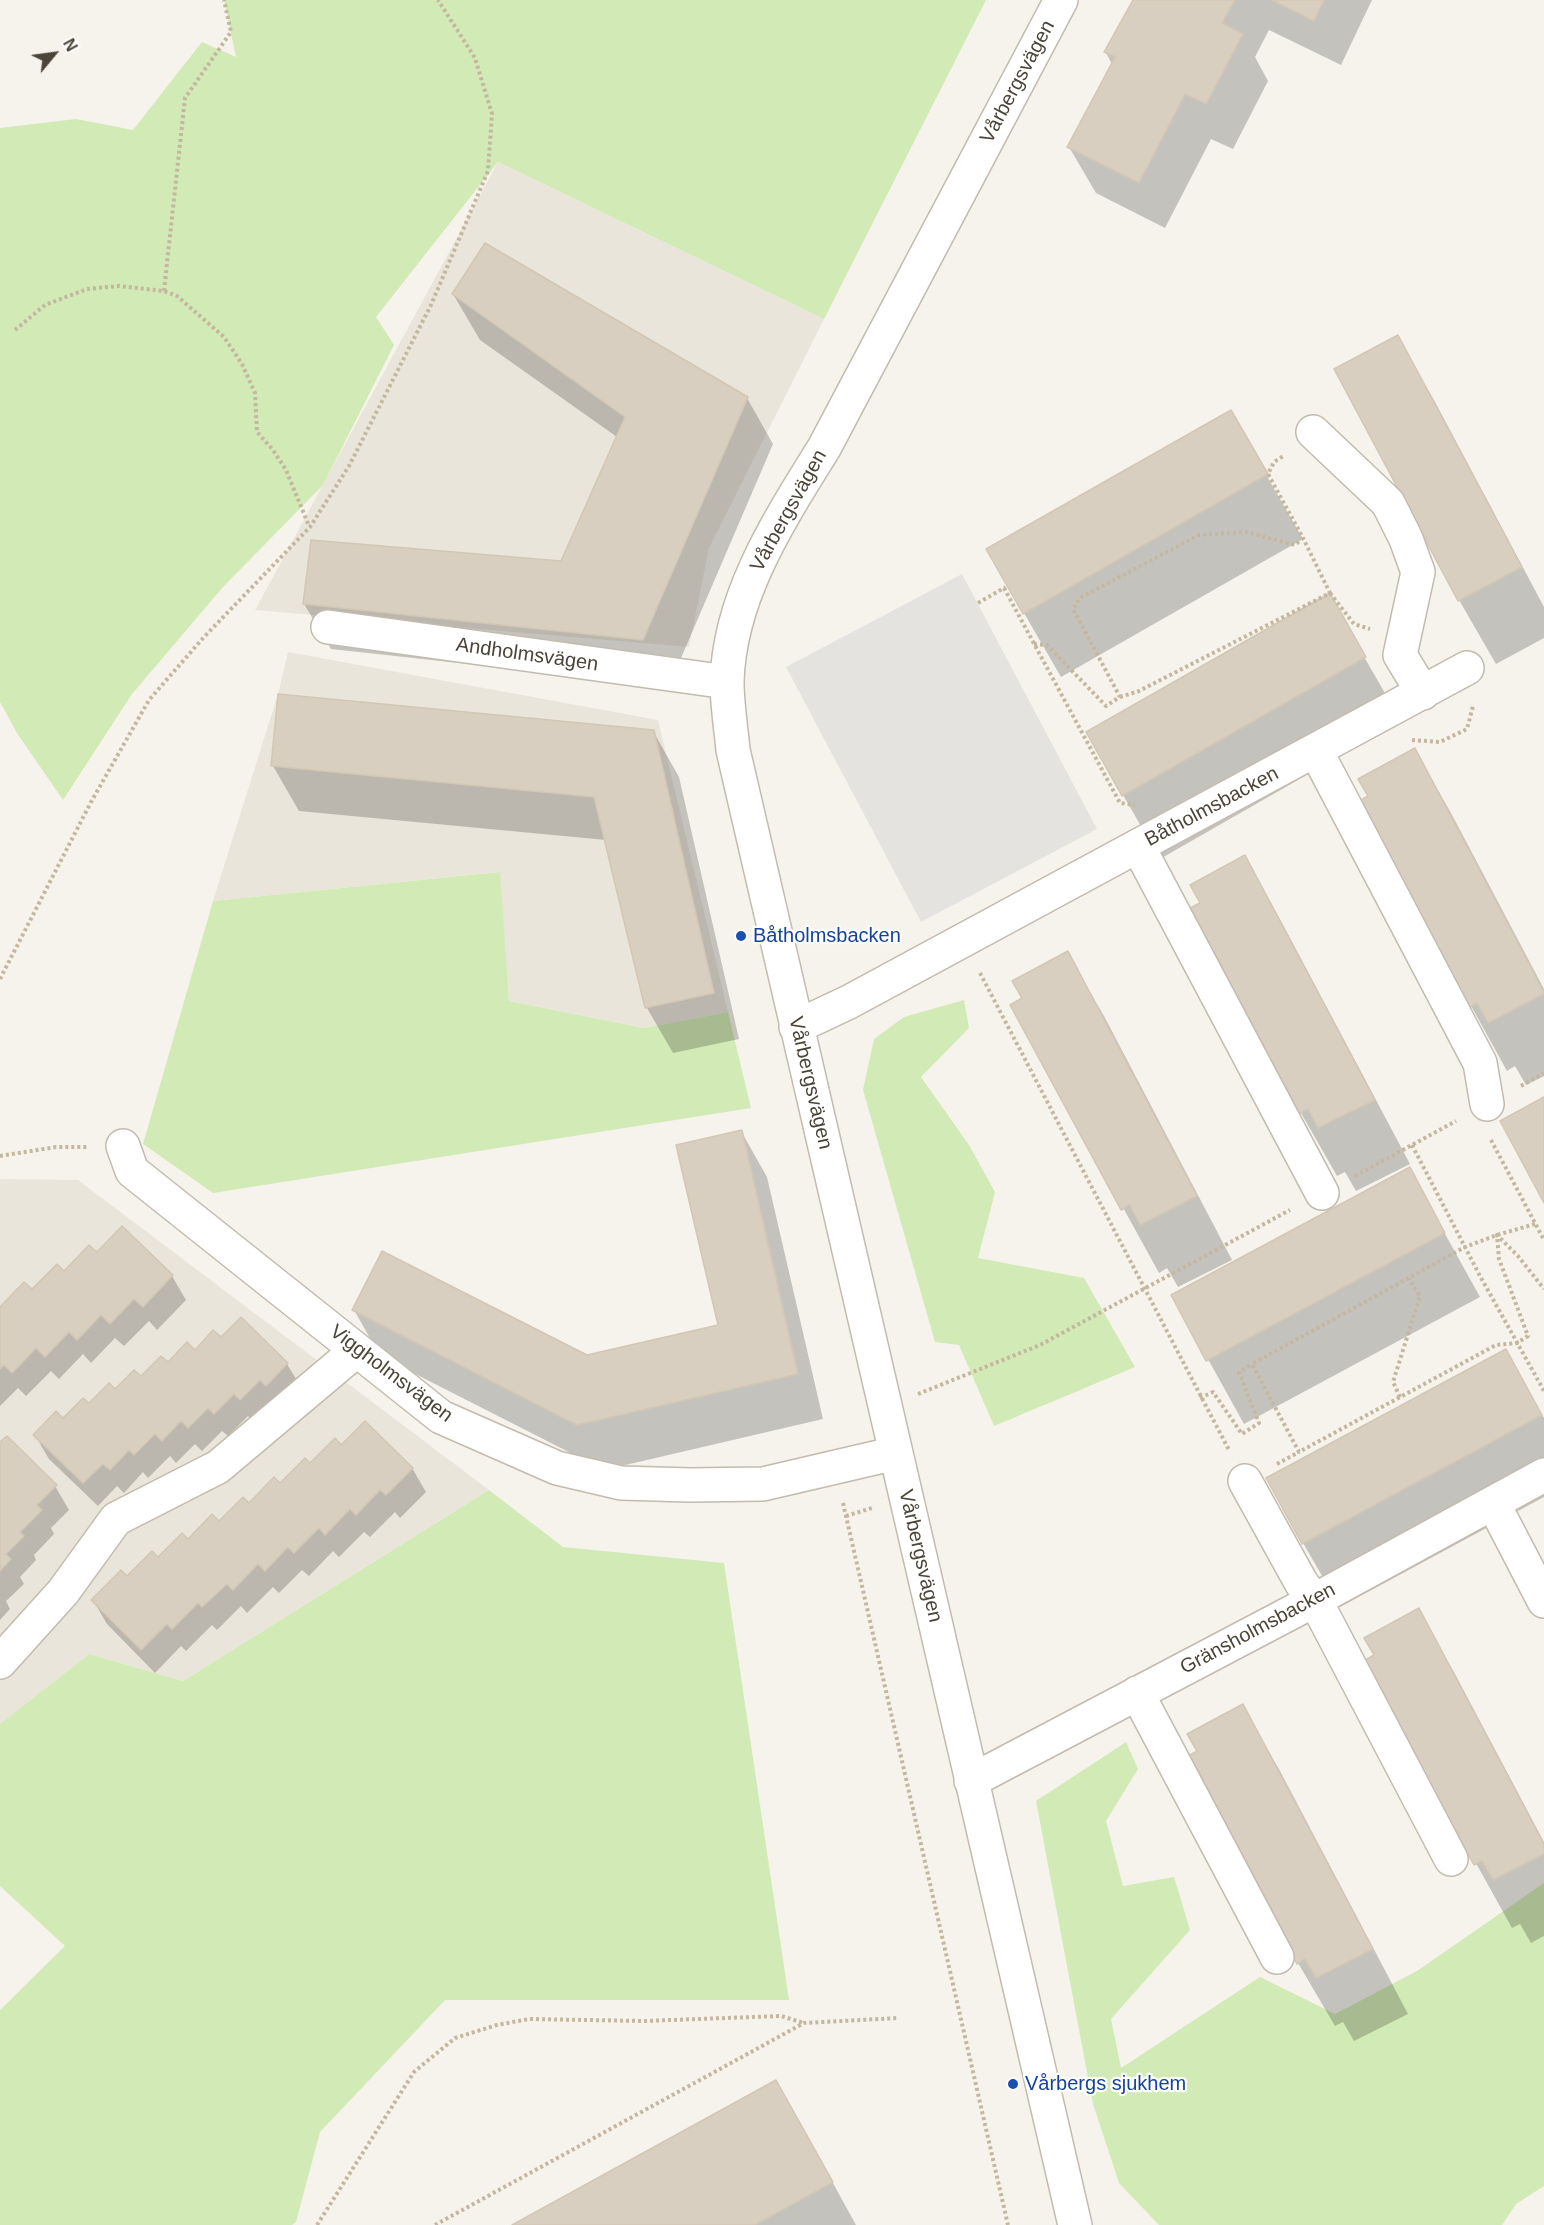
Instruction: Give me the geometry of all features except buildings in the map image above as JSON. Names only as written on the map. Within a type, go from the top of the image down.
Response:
[{"type":"street","name":"Vårbergsvägen","points":[[1061,0],[824,448],[785,511],[751,579],[734,631],[727,682],[733,750],[1073,2225]]},
{"type":"street","points":[[1313,432],[1388,503],[1406,538],[1418,573],[1400,655],[1423,693]]},
{"type":"street","name":"Andholmsvägen","points":[[327,627],[727,682]]},
{"type":"street","name":"Båtholmsbacken","points":[[796,1027],[849,1002],[1467,668]]},
{"type":"street","points":[[1316,751],[1480,1063],[1487,1104]]},
{"type":"street","points":[[1137,846],[1322,1193]]},
{"type":"street","name":"Viggholmsvägen","points":[[123,1146],[132,1171],[441,1417],[557,1468],[621,1483],[763,1484],[896,1453]]},
{"type":"street","points":[[0,1662],[63,1592],[116,1519],[218,1467],[357,1350]]},
{"type":"street","name":"Gränsholmsbacken","points":[[971,1781],[1316,1600],[1544,1475]]},
{"type":"street","points":[[1245,1481],[1302,1584],[1316,1600],[1451,1859]]},
{"type":"street","points":[[1493,1503],[1544,1601]]},
{"type":"street","points":[[1137,1693],[1277,1957]]},
{"type":"path","points":[[164,291],[185,98],[231,32],[224,0]]},
{"type":"path","points":[[0,979],[91,802],[148,700],[204,637],[310,527],[349,466],[431,305],[488,171],[492,114],[475,58],[438,0]]},
{"type":"path","points":[[15,330],[45,305],[87,289],[119,286],[164,291],[177,296],[224,337],[242,364],[255,393],[257,432],[286,470],[310,527]]},
{"type":"path","points":[[1034,644],[1047,645],[1106,706],[1330,593],[1268,474],[1274,462],[1300,446],[1313,432]]},
{"type":"path","points":[[1120,697],[1073,609],[1080,598],[1198,535],[1246,532],[1295,544],[1303,538]]},
{"type":"path","points":[[978,603],[1004,588],[1120,803],[1133,806],[1143,801]]},
{"type":"path","points":[[963,940],[1245,1481]]},
{"type":"path","points":[[885,1402],[928,1391],[1040,1345],[1544,1073]]},
{"type":"path","points":[[1487,1104],[1481,1122],[1544,1240]]},
{"type":"path","points":[[1412,1144],[1465,1247],[1544,1391]]},
{"type":"path","points":[[0,1155],[56,1148],[123,1146]]},
{"type":"path","points":[[1200,1398],[1213,1392],[1242,1434],[1259,1423],[1239,1372],[1465,1247],[1535,1224]]},
{"type":"path","points":[[1497,1235],[1518,1256],[1544,1289]]},
{"type":"path","points":[[1252,1364],[1299,1452],[1496,1345],[1517,1343],[1528,1336],[1499,1259],[1497,1235]]},
{"type":"path","points":[[1400,1397],[1393,1382],[1420,1296],[1410,1279]]},
{"type":"path","points":[[834,1468],[1008,2225]]},
{"type":"path","points":[[317,2225],[414,2072],[455,2038],[497,2025],[529,2019],[644,2021],[781,2016],[804,2023],[898,2018]]},
{"type":"path","points":[[435,2225],[804,2023]]},
{"type":"shaded area","points":[[498,162],[824,319],[709,548],[689,647],[255,610]]},
{"type":"shaded area","points":[[962,574],[1097,829],[921,922],[786,667]]},
{"type":"shaded area","points":[[288,652],[658,720],[728,1012],[644,1028],[509,1001],[499,872],[213,901],[278,694]]},
{"type":"shaded area","points":[[0,1179],[78,1180],[489,1490],[183,1681],[89,1654],[0,1724]]},
{"type":"green space","points":[[224,0],[986,0],[824,319],[498,162],[376,317],[394,345],[323,485],[223,587],[132,694],[63,800],[17,733],[0,702],[0,128],[76,119],[133,130],[202,42],[236,57]]},
{"type":"green space","points":[[500,872],[509,1001],[644,1028],[728,1012],[751,1108],[213,1193],[143,1144],[213,901]]},
{"type":"green space","points":[[964,1000],[969,1028],[921,1077],[969,1145],[995,1192],[978,1258],[1084,1278],[1135,1367],[994,1426],[959,1345],[935,1342],[863,1090],[874,1039],[904,1017]]},
{"type":"green space","points":[[489,1490],[563,1547],[724,1563],[789,2000],[445,2000],[320,2132],[296,2222],[292,2225],[0,2225],[0,2010],[65,1946],[0,1886],[0,1724],[89,1654],[183,1681]]},
{"type":"green space","points":[[1126,1742],[1138,1769],[1106,1821],[1123,1886],[1174,1877],[1190,1930],[1111,2019],[1121,2068],[1260,1977],[1335,2014],[1417,1971],[1544,1883],[1544,2186],[1516,2204],[1502,2225],[1159,2225],[1119,2183],[1093,2104],[1036,1801]]},
{"type":"place","name":"Båtholmsbacken","points":[[741,936]]},
{"type":"place","name":"Vårbergs sjukhem","points":[[1013,2084]]}]
